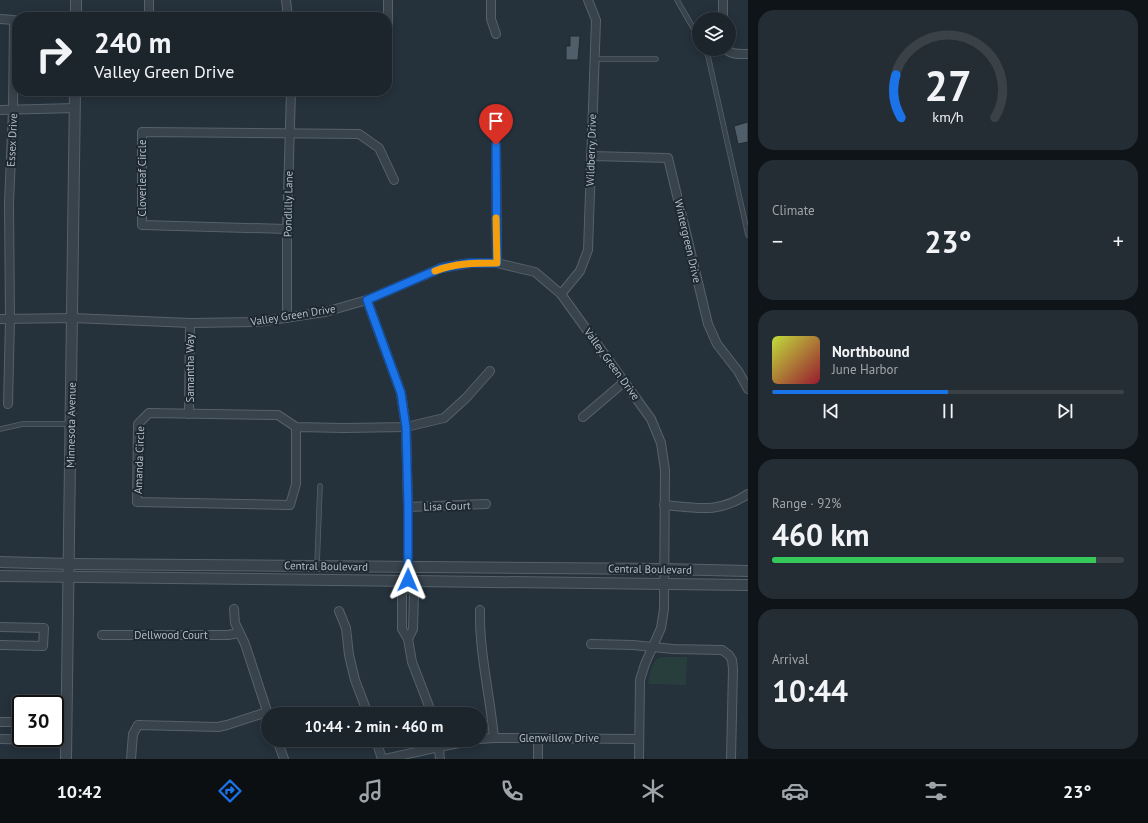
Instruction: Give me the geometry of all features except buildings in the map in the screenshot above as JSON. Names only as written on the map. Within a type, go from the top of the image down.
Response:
[{"type":"street","points":[[76,0],[76,12]]},
{"type":"street","points":[[149,0],[149,12]]},
{"type":"street","points":[[286,0],[287,12]]},
{"type":"street","points":[[388,0],[388,12]]},
{"type":"street","points":[[491,0],[491,19],[496,34]]},
{"type":"street","name":"Wildberry Drive","points":[[561,294],[580,271],[588,250],[590,156],[596,20],[588,0]]},
{"type":"street","points":[[722,12],[723,0]]},
{"type":"street","name":"Essex Drive","points":[[0,19],[12,20]]},
{"type":"street","points":[[736,53],[748,54]]},
{"type":"street","name":"Essex Drive","points":[[8,404],[10,319],[4,203],[13,96]]},
{"type":"street","name":"Minnesota Avenue","points":[[66,759],[72,424],[75,96]]},
{"type":"street","name":"Pondlilly Lane","points":[[287,318],[287,229],[291,96]]},
{"type":"street","points":[[0,110],[75,108]]},
{"type":"street","name":"Cloverleaf Circle","points":[[287,229],[142,225],[142,132],[290,135]]},
{"type":"street","points":[[290,135],[359,134],[379,148],[394,180]]},
{"type":"street","points":[[496,145],[497,263]]},
{"type":"street","name":"Wintergreen Drive","points":[[590,156],[668,158],[708,324],[717,344],[738,371],[748,389]]},
{"type":"street","name":"Valley Green Drive","points":[[0,319],[73,318],[190,323],[258,322],[325,312],[367,300],[441,268],[470,263],[497,263],[535,272],[561,294],[651,419],[661,443],[665,470],[665,569],[663,619],[640,680],[638,759]]},
{"type":"street","points":[[367,300],[401,393],[406,427],[408,580],[414,593],[413,629],[408,639],[412,662],[429,707]]},
{"type":"street","name":"Samantha Way","points":[[189,414],[190,323]]},
{"type":"street","name":"Amanda Circle","points":[[296,426],[296,484],[290,505],[137,502],[138,424],[149,413],[278,415],[296,426],[344,428],[406,427],[444,418],[466,398],[490,371]]},
{"type":"street","points":[[583,417],[624,382]]},
{"type":"street","points":[[664,505],[701,509],[719,508],[738,501],[748,494]]},
{"type":"street","name":"Lisa Court","points":[[408,507],[486,504]]},
{"type":"street","name":"Central Boulevard","points":[[0,562],[69,564],[665,569],[748,572]]},
{"type":"street","name":"Central Boulevard","points":[[0,576],[69,578],[408,580],[748,586]]},
{"type":"street","points":[[234,609],[235,623],[245,644],[266,707]]},
{"type":"street","points":[[339,610],[346,628],[349,655],[355,680],[365,707]]},
{"type":"street","points":[[480,610],[479,628],[492,712],[494,738]]},
{"type":"street","points":[[0,627],[44,628],[43,646],[0,645]]},
{"type":"street","name":"Dellwood Court","points":[[102,635],[228,635],[239,633]]},
{"type":"street","points":[[591,644],[722,650],[729,655],[732,660],[733,669],[731,759]]},
{"type":"street","points":[[131,759],[133,734],[138,726],[218,727],[261,715]]},
{"type":"street","points":[[0,722],[12,722]]},
{"type":"street","name":"Glenwillow Drive","points":[[487,738],[639,739]]},
{"type":"street","points":[[538,738],[538,759]]},
{"type":"street","points":[[0,739],[12,739]]},
{"type":"street","points":[[280,747],[284,759]]},
{"type":"street","points":[[379,747],[383,759],[424,747]]},
{"type":"street","points":[[438,747],[440,759]]},
{"type":"lane","points":[[677,0],[692,26]]},
{"type":"lane","points":[[708,56],[748,235]]},
{"type":"lane","points":[[594,59],[656,60]]},
{"type":"lane","points":[[0,429],[23,424],[72,424]]},
{"type":"lane","points":[[317,566],[320,486]]},
{"type":"green space","points":[[661,657],[687,657],[686,685],[648,684],[653,664]]},
{"type":"slow traffic","points":[[435,271],[441,268],[470,263],[497,263],[496,218]]},
{"type":"route","points":[[408,580],[406,427],[401,393],[367,300],[441,268],[470,263],[497,263],[496,145]]}]
